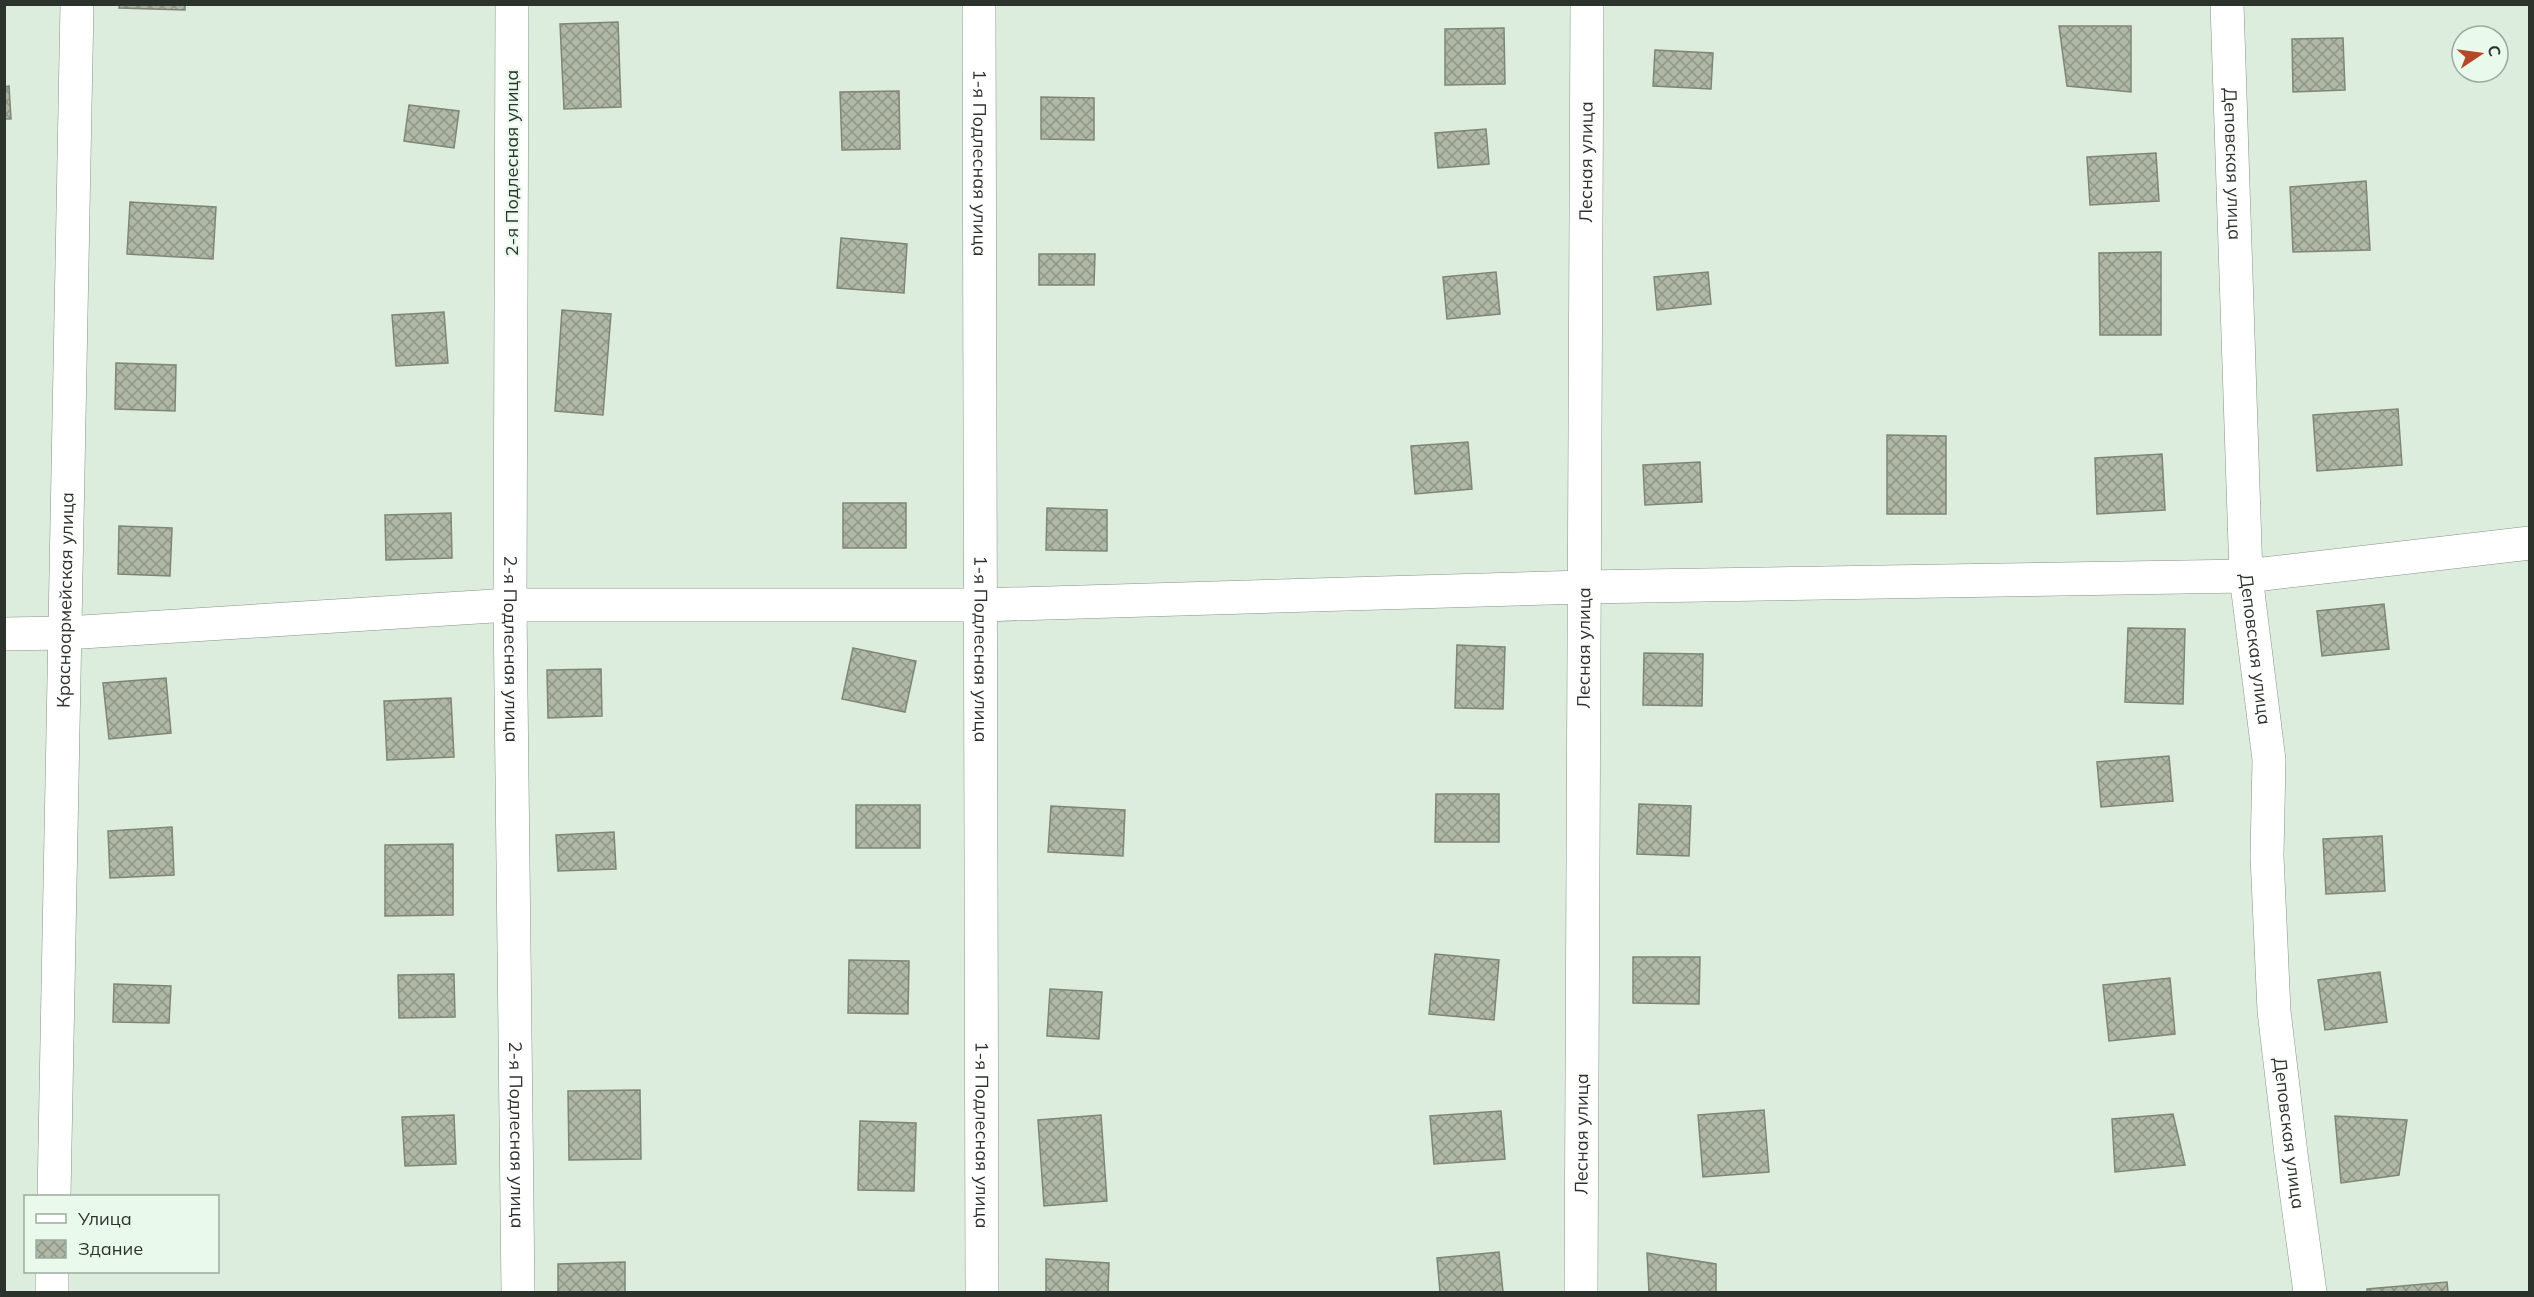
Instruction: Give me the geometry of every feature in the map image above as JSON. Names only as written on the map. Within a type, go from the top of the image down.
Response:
[{"type":"street","name":"Красноармейская улица","points":[[54,1195],[77,4]]},
{"type":"street","name":"2-я Подлесная улица","points":[[512,4],[510,605],[518,1293]]},
{"type":"street","name":"1-я Подлесная улица","points":[[979,4],[982,1293]]},
{"type":"street","name":"Лесная улица","points":[[1581,1293],[1587,4]]},
{"type":"street","name":"Деповская улица","points":[[2227,4],[2246,576],[2269,760],[2267,856],[2274,1011],[2310,1293]]},
{"type":"street","points":[[4,634],[66,633],[510,605],[980,605],[1584,587],[2246,576],[2529,543]]},
{"type":"street","points":[[51,1293],[52,1273]]},
{"type":"building","points":[[120,4],[185,4],[185,10],[119,8]]},
{"type":"building","points":[[618,22],[621,107],[564,109],[560,24]]},
{"type":"building","points":[[2059,26],[2131,26],[2131,92],[2067,86]]},
{"type":"building","points":[[1504,28],[1505,84],[1445,85],[1445,29]]},
{"type":"building","points":[[2343,38],[2345,90],[2293,92],[2292,39]]},
{"type":"building","points":[[1655,50],[1713,53],[1711,89],[1653,86]]},
{"type":"building","points":[[9,86],[11,119],[4,119],[4,87]]},
{"type":"building","points":[[899,91],[900,149],[842,150],[840,92]]},
{"type":"building","points":[[1041,97],[1094,98],[1094,140],[1041,139]]},
{"type":"building","points":[[409,105],[459,111],[454,148],[404,141]]},
{"type":"building","points":[[1486,129],[1489,164],[1438,168],[1435,133]]},
{"type":"building","points":[[2156,153],[2159,201],[2090,205],[2087,157]]},
{"type":"building","points":[[2366,181],[2370,250],[2293,252],[2290,187]]},
{"type":"building","points":[[130,202],[216,207],[213,259],[127,254]]},
{"type":"building","points":[[841,238],[907,244],[904,293],[837,288]]},
{"type":"building","points":[[2161,252],[2161,335],[2100,335],[2099,253]]},
{"type":"building","points":[[1039,254],[1095,254],[1094,285],[1039,285]]},
{"type":"building","points":[[1496,272],[1500,314],[1447,319],[1443,277]]},
{"type":"building","points":[[1708,272],[1711,304],[1657,310],[1654,277]]},
{"type":"building","points":[[562,310],[611,314],[603,415],[555,411]]},
{"type":"building","points":[[444,312],[448,363],[396,366],[392,315]]},
{"type":"building","points":[[116,363],[176,365],[175,411],[115,409]]},
{"type":"building","points":[[2398,409],[2402,465],[2317,471],[2313,415]]},
{"type":"building","points":[[1887,435],[1946,436],[1946,514],[1887,514]]},
{"type":"building","points":[[1468,442],[1472,489],[1415,494],[1411,446]]},
{"type":"building","points":[[2162,454],[2165,510],[2097,514],[2095,458]]},
{"type":"building","points":[[1700,462],[1702,502],[1645,505],[1643,465]]},
{"type":"building","points":[[843,503],[906,503],[906,548],[843,548]]},
{"type":"building","points":[[1047,508],[1107,510],[1107,551],[1046,550]]},
{"type":"building","points":[[451,513],[452,558],[386,560],[385,515]]},
{"type":"building","points":[[119,526],[172,528],[170,576],[118,574]]},
{"type":"building","points":[[2384,604],[2389,649],[2322,656],[2317,611]]},
{"type":"building","points":[[2128,628],[2185,629],[2183,704],[2125,702]]},
{"type":"building","points":[[1457,645],[1505,647],[1503,709],[1455,708]]},
{"type":"building","points":[[853,648],[916,661],[905,712],[842,699]]},
{"type":"building","points":[[1644,653],[1703,654],[1702,706],[1643,705]]},
{"type":"building","points":[[601,669],[602,716],[548,718],[547,670]]},
{"type":"building","points":[[166,678],[171,733],[109,739],[103,683]]},
{"type":"building","points":[[451,698],[454,757],[387,760],[384,701]]},
{"type":"building","points":[[2169,756],[2173,801],[2101,807],[2097,762]]},
{"type":"building","points":[[1436,794],[1499,794],[1499,842],[1435,842]]},
{"type":"building","points":[[1639,804],[1691,806],[1689,856],[1637,854]]},
{"type":"building","points":[[856,805],[920,805],[920,848],[856,848]]},
{"type":"building","points":[[1051,806],[1125,810],[1123,856],[1048,852]]},
{"type":"building","points":[[172,827],[174,875],[110,878],[108,831]]},
{"type":"building","points":[[614,832],[616,869],[558,871],[556,835]]},
{"type":"building","points":[[2382,836],[2385,891],[2326,894],[2323,839]]},
{"type":"building","points":[[453,844],[453,915],[385,916],[385,845]]},
{"type":"building","points":[[1435,954],[1499,960],[1494,1020],[1429,1014]]},
{"type":"building","points":[[1633,957],[1700,957],[1699,1004],[1633,1003]]},
{"type":"building","points":[[849,960],[909,961],[908,1014],[848,1013]]},
{"type":"building","points":[[2380,972],[2387,1022],[2325,1030],[2318,980]]},
{"type":"building","points":[[454,974],[455,1017],[399,1018],[398,975]]},
{"type":"building","points":[[2170,978],[2175,1034],[2109,1041],[2103,985]]},
{"type":"building","points":[[114,984],[171,986],[169,1023],[113,1022]]},
{"type":"building","points":[[1050,989],[1102,992],[1099,1039],[1047,1036]]},
{"type":"building","points":[[640,1090],[641,1159],[569,1160],[568,1091]]},
{"type":"building","points":[[1764,1110],[1769,1172],[1703,1177],[1698,1115]]},
{"type":"building","points":[[1501,1111],[1505,1159],[1434,1164],[1430,1116]]},
{"type":"building","points":[[2173,1114],[2185,1165],[2115,1172],[2112,1119]]},
{"type":"building","points":[[454,1115],[456,1164],[405,1166],[402,1117]]},
{"type":"building","points":[[1101,1115],[1107,1201],[1044,1206],[1038,1120]]},
{"type":"building","points":[[2335,1116],[2407,1120],[2399,1175],[2341,1183]]},
{"type":"building","points":[[860,1121],[916,1123],[914,1191],[858,1190]]},
{"type":"building","points":[[1499,1252],[1503,1292],[1440,1292],[1437,1258]]},
{"type":"building","points":[[1647,1253],[1716,1264],[1716,1292],[1649,1292]]},
{"type":"building","points":[[1046,1259],[1109,1263],[1108,1292],[1046,1292]]},
{"type":"building","points":[[625,1262],[625,1292],[558,1292],[558,1264]]},
{"type":"building","points":[[2447,1282],[2448,1292],[2367,1292],[2367,1289]]}]
